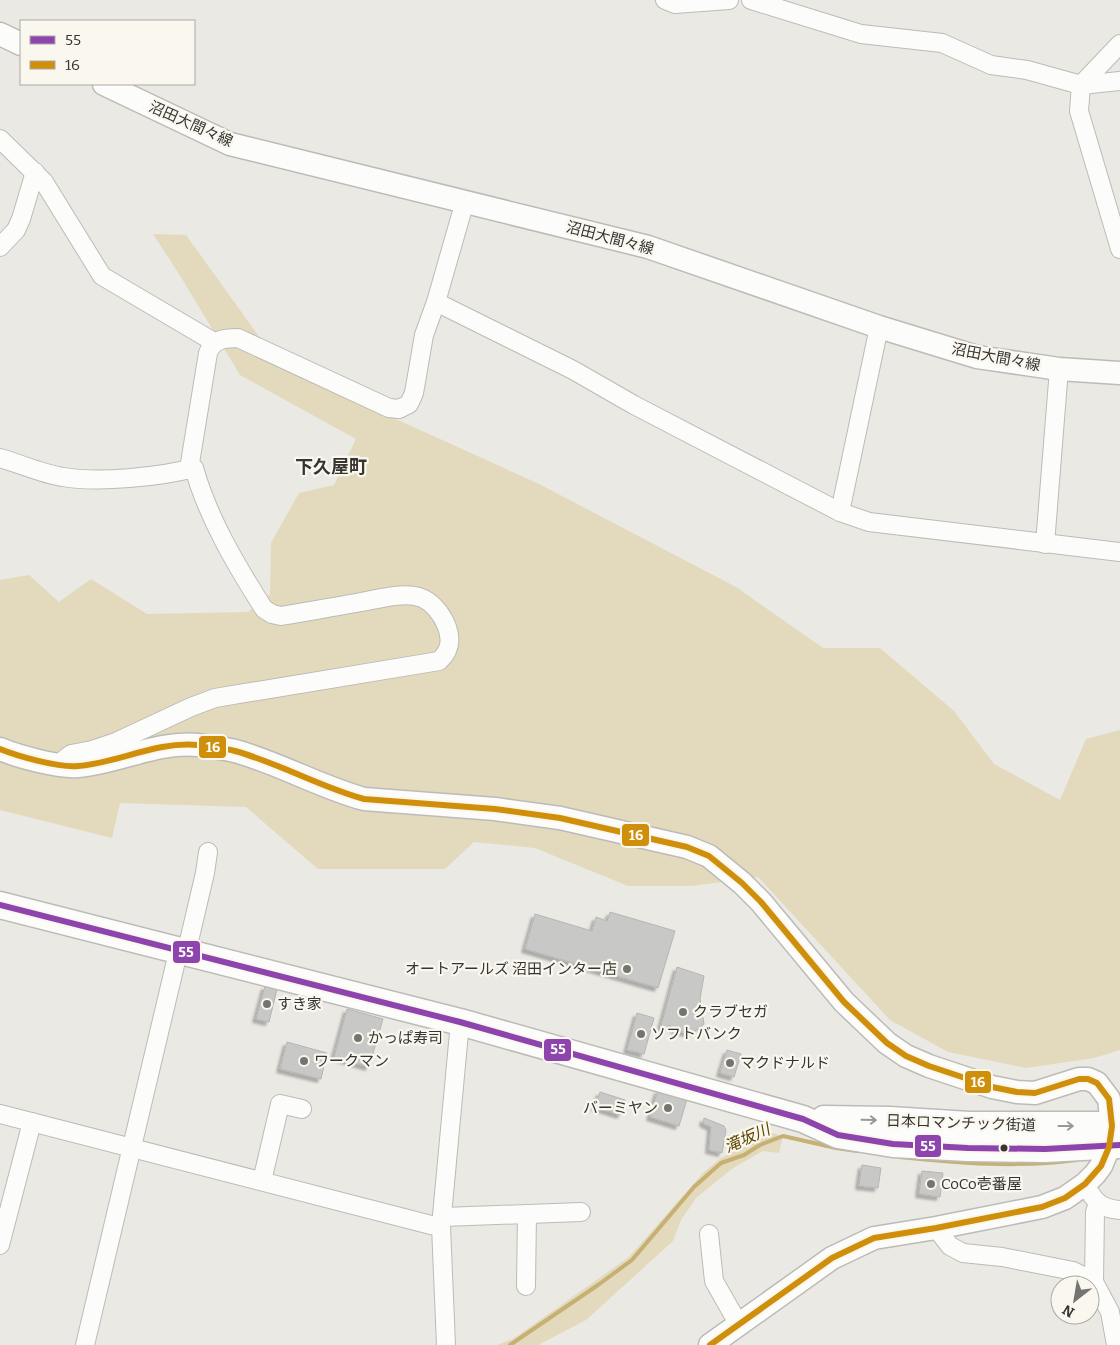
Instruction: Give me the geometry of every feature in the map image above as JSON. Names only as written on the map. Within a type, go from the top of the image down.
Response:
[{"type":"highway","name":"日本ロマンチック街道","points":[[0,905],[460,1022],[803,1120],[838,1135],[893,1144],[968,1148],[1045,1149],[1115,1136]]},
{"type":"main road","points":[[0,34],[20,44]]},
{"type":"main road","name":"沼田大間々線","points":[[106,85],[230,144],[648,247],[879,327],[976,356],[1059,369],[1120,373]]},
{"type":"main road","points":[[0,749],[58,765],[76,767],[166,746],[195,745],[234,750],[343,793],[364,799],[495,809],[560,818],[687,847],[709,856],[742,883],[761,902],[844,1002],[887,1044],[906,1056],[929,1066],[992,1087],[1017,1092],[1034,1093],[1079,1079],[1088,1079],[1097,1083],[1109,1099],[1115,1136],[1101,1166],[1085,1184],[1065,1198],[1042,1207],[874,1238],[832,1258],[728,1337]]},
{"type":"street","points":[[665,0],[675,4],[730,0]]},
{"type":"street","points":[[751,0],[861,34],[942,43],[991,65],[1027,70],[1081,85],[1120,81]]},
{"type":"street","points":[[1120,44],[1081,85],[1080,111],[1120,249]]},
{"type":"street","points":[[0,139],[44,182],[102,276],[214,342]]},
{"type":"street","points":[[0,246],[16,230],[35,172]]},
{"type":"street","points":[[189,469],[208,353],[214,342],[224,339],[238,338],[389,408],[399,409],[409,404],[414,392],[424,335],[436,302],[465,201]]},
{"type":"street","points":[[436,302],[573,370],[634,405],[840,512],[869,522],[1120,552]]},
{"type":"street","points":[[840,512],[879,327]]},
{"type":"street","points":[[1045,544],[1059,369]]},
{"type":"street","points":[[0,458],[61,477],[84,480],[153,476],[194,468],[201,493],[229,550],[264,609],[272,614],[282,616],[395,596],[416,596],[428,601],[439,613],[450,635],[450,645],[447,654],[439,661],[418,666],[215,698],[191,707],[116,742],[92,750],[71,754],[58,765]]},
{"type":"street","points":[[85,1345],[176,961],[189,941],[208,852]]},
{"type":"street","points":[[446,1345],[442,1221],[460,1022]]},
{"type":"street","points":[[262,1181],[280,1104],[302,1109]]},
{"type":"street","points":[[0,1114],[430,1225],[442,1221],[580,1212]]},
{"type":"street","points":[[0,1245],[32,1122]]},
{"type":"street","points":[[1085,1184],[1098,1203],[1109,1209],[1120,1210]]},
{"type":"street","points":[[1094,1275],[1095,1212],[1098,1203]]},
{"type":"street","points":[[526,1286],[527,1214]]},
{"type":"street","points":[[936,1228],[950,1246],[963,1253],[1002,1257],[1073,1271],[1081,1275]]},
{"type":"street","points":[[709,1234],[714,1281],[728,1337]]},
{"type":"street","points":[[1100,1290],[1115,1311],[1116,1345]]},
{"type":"shaded area","points":[[153,234],[186,235],[281,367],[539,484],[736,587],[823,648],[880,648],[954,711],[994,764],[1060,800],[1086,739],[1120,730],[1120,1050],[1094,1058],[1026,1068],[948,1052],[890,1020],[758,877],[692,886],[628,886],[535,848],[474,842],[445,869],[318,869],[246,807],[120,803],[112,838],[0,810],[0,580],[29,575],[59,602],[91,579],[147,614],[248,612],[270,594],[271,543],[299,493],[334,485],[356,439],[240,375]]},
{"type":"shaded area","points":[[754,1128],[783,1136],[779,1153],[763,1151],[733,1168],[696,1198],[681,1220],[673,1241],[586,1320],[538,1345],[497,1345],[513,1339],[629,1257],[703,1173],[721,1158],[742,1148],[754,1139]]},
{"type":"building","name":"オートアールズ 沼田インター店","points":[[610,912],[675,931],[658,988],[525,949],[535,914],[592,931],[596,917],[607,921]]},
{"type":"building","name":"クラブセガ","points":[[677,967],[704,976],[700,999],[704,1024],[695,1031],[688,1033],[677,1031],[669,1025],[664,1030],[661,1026]]},
{"type":"building","name":"すき家","points":[[265,986],[277,989],[269,1022],[256,1019]]},
{"type":"building","name":"かっぱ寿司","points":[[347,1009],[383,1019],[369,1067],[334,1057]]},
{"type":"building","name":"ソフトバンク","points":[[637,1013],[654,1018],[644,1054],[627,1050]]},
{"type":"building","name":"ワークマン","points":[[287,1042],[327,1053],[321,1079],[280,1069]]},
{"type":"building","name":"マクドナルド","points":[[727,1050],[741,1054],[734,1077],[720,1073]]},
{"type":"building","name":"バーミヤン","points":[[658,1090],[687,1099],[679,1126],[650,1117]]},
{"type":"building","points":[[600,1092],[625,1100],[621,1115],[595,1107]]},
{"type":"building","points":[[704,1118],[724,1126],[726,1130],[722,1153],[709,1150],[711,1127],[703,1123]]},
{"type":"building","points":[[862,1165],[881,1168],[878,1188],[859,1186]]},
{"type":"building","name":"CoCo壱番屋","points":[[922,1171],[943,1173],[940,1197],[919,1194]]},
{"type":"waterway","name":"滝坂川","points":[[510,1345],[632,1260],[694,1187],[721,1163],[744,1155],[760,1145],[783,1136],[857,1151]]},
{"type":"waterway","name":"滝坂川","points":[[899,1157],[966,1163],[1010,1164],[1076,1160]]},
{"type":"transit line","name":"16","points":[[0,749],[38,761],[78,766],[108,761],[167,746],[198,745],[235,751],[251,756],[364,799],[495,809],[560,818],[687,847],[709,856],[742,883],[761,902],[844,1002],[887,1043],[906,1056],[929,1066],[992,1087],[1017,1092],[1035,1093],[1079,1079],[1088,1079],[1097,1083],[1109,1099],[1112,1126],[1109,1147],[1101,1166],[1085,1184],[1065,1198],[1042,1207],[874,1238],[832,1258],[710,1345]]},
{"type":"transit line","name":"55","points":[[0,905],[460,1022],[803,1119],[838,1135],[893,1144],[968,1148],[1045,1149],[1120,1145]]},
{"type":"place","name":"オートアールズ 沼田インター店","points":[[627,969]]},
{"type":"place","name":"すき家","points":[[267,1004]]},
{"type":"place","name":"クラブセガ","points":[[683,1012]]},
{"type":"place","name":"ソフトバンク","points":[[641,1034]]},
{"type":"place","name":"かっぱ寿司","points":[[358,1038]]},
{"type":"place","name":"ワークマン","points":[[304,1061]]},
{"type":"place","name":"マクドナルド","points":[[730,1063]]},
{"type":"place","name":"バーミヤン","points":[[668,1108]]},
{"type":"place","name":"CoCo壱番屋","points":[[931,1184]]},
{"type":"district","name":"下久屋町","points":[[331,467]]}]
